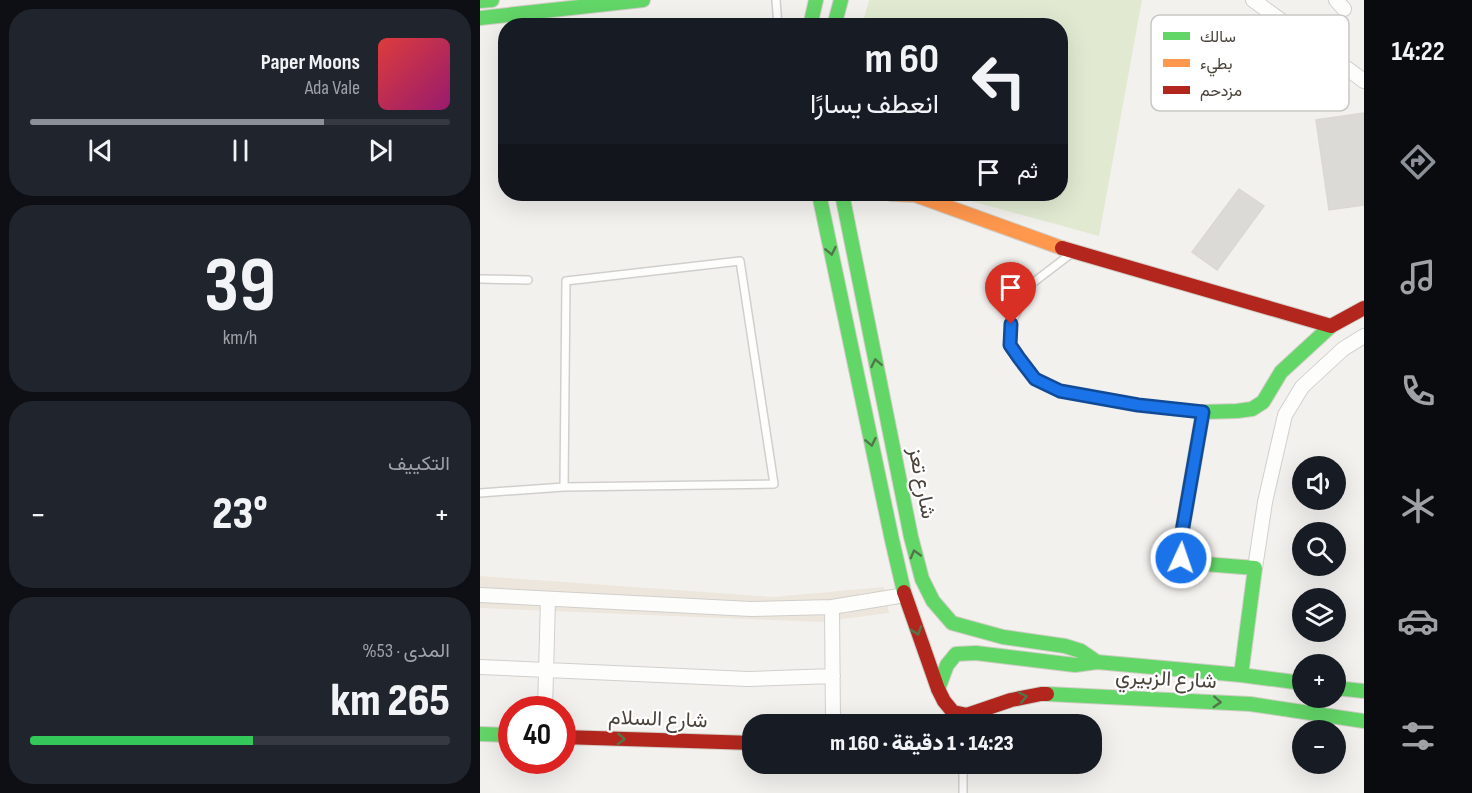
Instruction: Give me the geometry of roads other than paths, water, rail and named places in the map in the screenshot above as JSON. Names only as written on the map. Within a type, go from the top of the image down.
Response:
[{"type":"main road","points":[[480,1],[492,0]]},
{"type":"main road","points":[[480,18],[644,0]]},
{"type":"main road","points":[[812,18],[816,0]]},
{"type":"main road","points":[[836,18],[841,0]]},
{"type":"main road","name":"شارع تعز","points":[[820,201],[905,595],[938,689],[944,701],[957,714]]},
{"type":"main road","name":"شارع تعز","points":[[843,201],[911,537],[922,579],[933,601],[952,623],[1003,637],[1065,646],[1081,651],[1097,662]]},
{"type":"main road","points":[[932,201],[1074,252],[1331,326]]},
{"type":"main road","points":[[1241,675],[1255,568],[1192,563],[1181,558],[1179,549],[1203,412],[1252,409],[1263,402],[1281,372],[1331,326],[1364,308]]},
{"type":"main road","points":[[938,689],[947,665],[956,654],[976,652],[1075,665],[1097,662]]},
{"type":"main road","name":"شارع الزبيري","points":[[1097,662],[1292,682]]},
{"type":"main road","points":[[1346,689],[1364,691]]},
{"type":"main road","name":"شارع الزبيري","points":[[979,714],[1011,700],[1041,694],[1250,704],[1364,720]]},
{"type":"main road","points":[[480,734],[498,735]]},
{"type":"main road","name":"شارع السلام","points":[[576,738],[742,744]]},
{"type":"street","points":[[1253,0],[1274,15]]},
{"type":"street","points":[[1349,70],[1364,81]]},
{"type":"street","points":[[1255,568],[1265,502],[1285,415],[1302,387],[1343,349],[1364,336]]},
{"type":"street","points":[[480,596],[751,609],[832,607],[905,595]]},
{"type":"street","points":[[546,696],[548,599]]},
{"type":"street","points":[[832,607],[833,714]]},
{"type":"street","points":[[480,667],[748,679],[833,676]]},
{"type":"lane","points":[[776,0],[777,18]]},
{"type":"lane","points":[[1074,252],[1030,285],[1011,324],[1010,345],[1035,379],[1060,391],[1138,405],[1203,412]]},
{"type":"lane","points":[[480,493],[564,487],[774,484],[740,261],[566,280],[564,487]]},
{"type":"lane","points":[[480,279],[528,280]]},
{"type":"lane","points":[[963,774],[963,793]]}]
